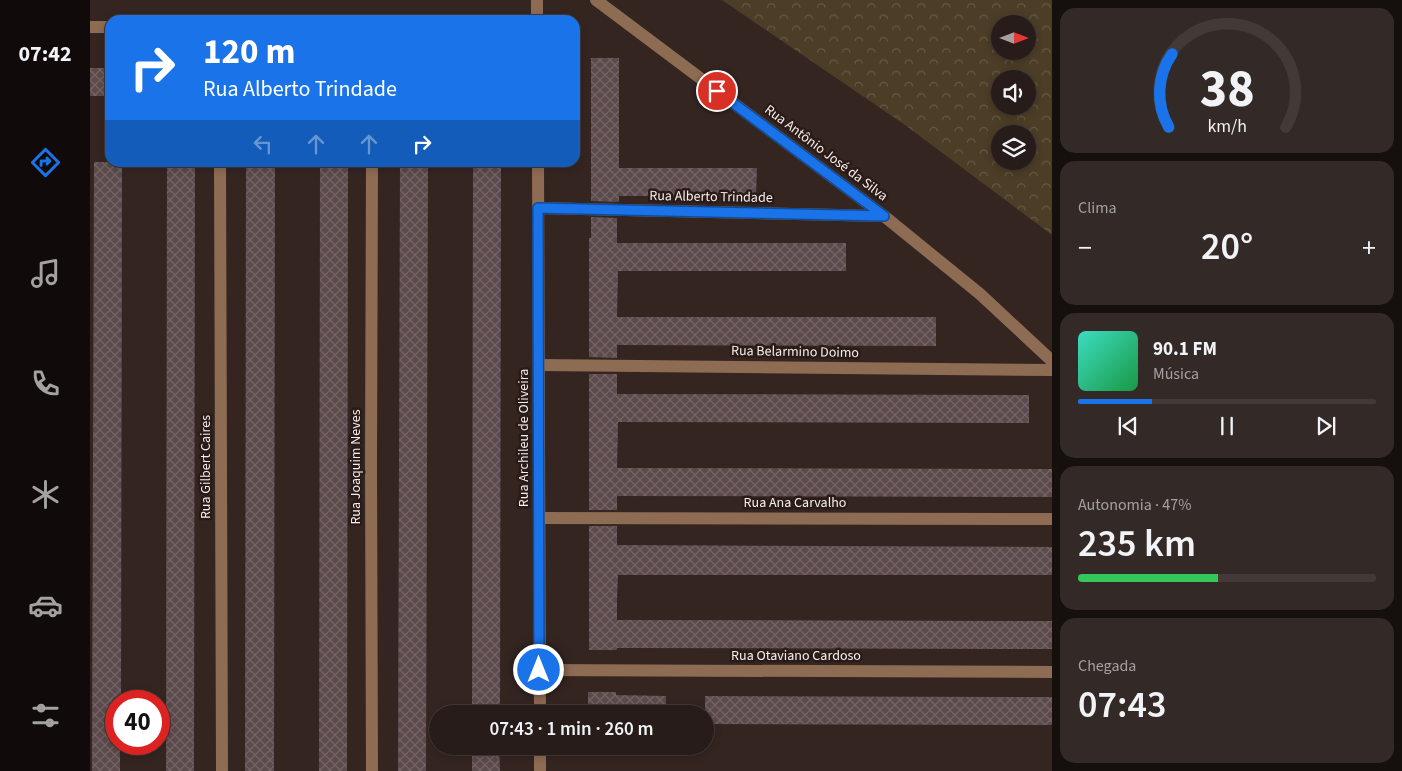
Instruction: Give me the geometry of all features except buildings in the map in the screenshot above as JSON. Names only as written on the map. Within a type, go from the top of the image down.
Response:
[{"type":"street","points":[[537,0],[537,15]]},
{"type":"street","name":"Rua Antônio José da Silva","points":[[596,0],[884,216],[980,294],[1052,361]]},
{"type":"street","points":[[90,27],[105,27]]},
{"type":"street","name":"Rua Gilbert Caires","points":[[220,167],[222,771]]},
{"type":"street","name":"Rua Joaquim Neves","points":[[372,167],[372,771]]},
{"type":"street","name":"Rua Archileu de Oliveira","points":[[538,167],[540,705]]},
{"type":"street","name":"Rua Alberto Trindade","points":[[538,208],[884,216]]},
{"type":"street","name":"Rua Belarmino Doimo","points":[[538,365],[1052,370]]},
{"type":"street","name":"Rua Ana Carvalho","points":[[539,518],[1052,519]]},
{"type":"street","name":"Rua Otaviano Cardoso","points":[[539,670],[1052,672]]},
{"type":"street","points":[[540,755],[540,771]]},
{"type":"green space","points":[[722,0],[1052,0],[1052,235],[905,125]]},
{"type":"route","points":[[539,670],[538,208],[884,216],[717,91]]}]
